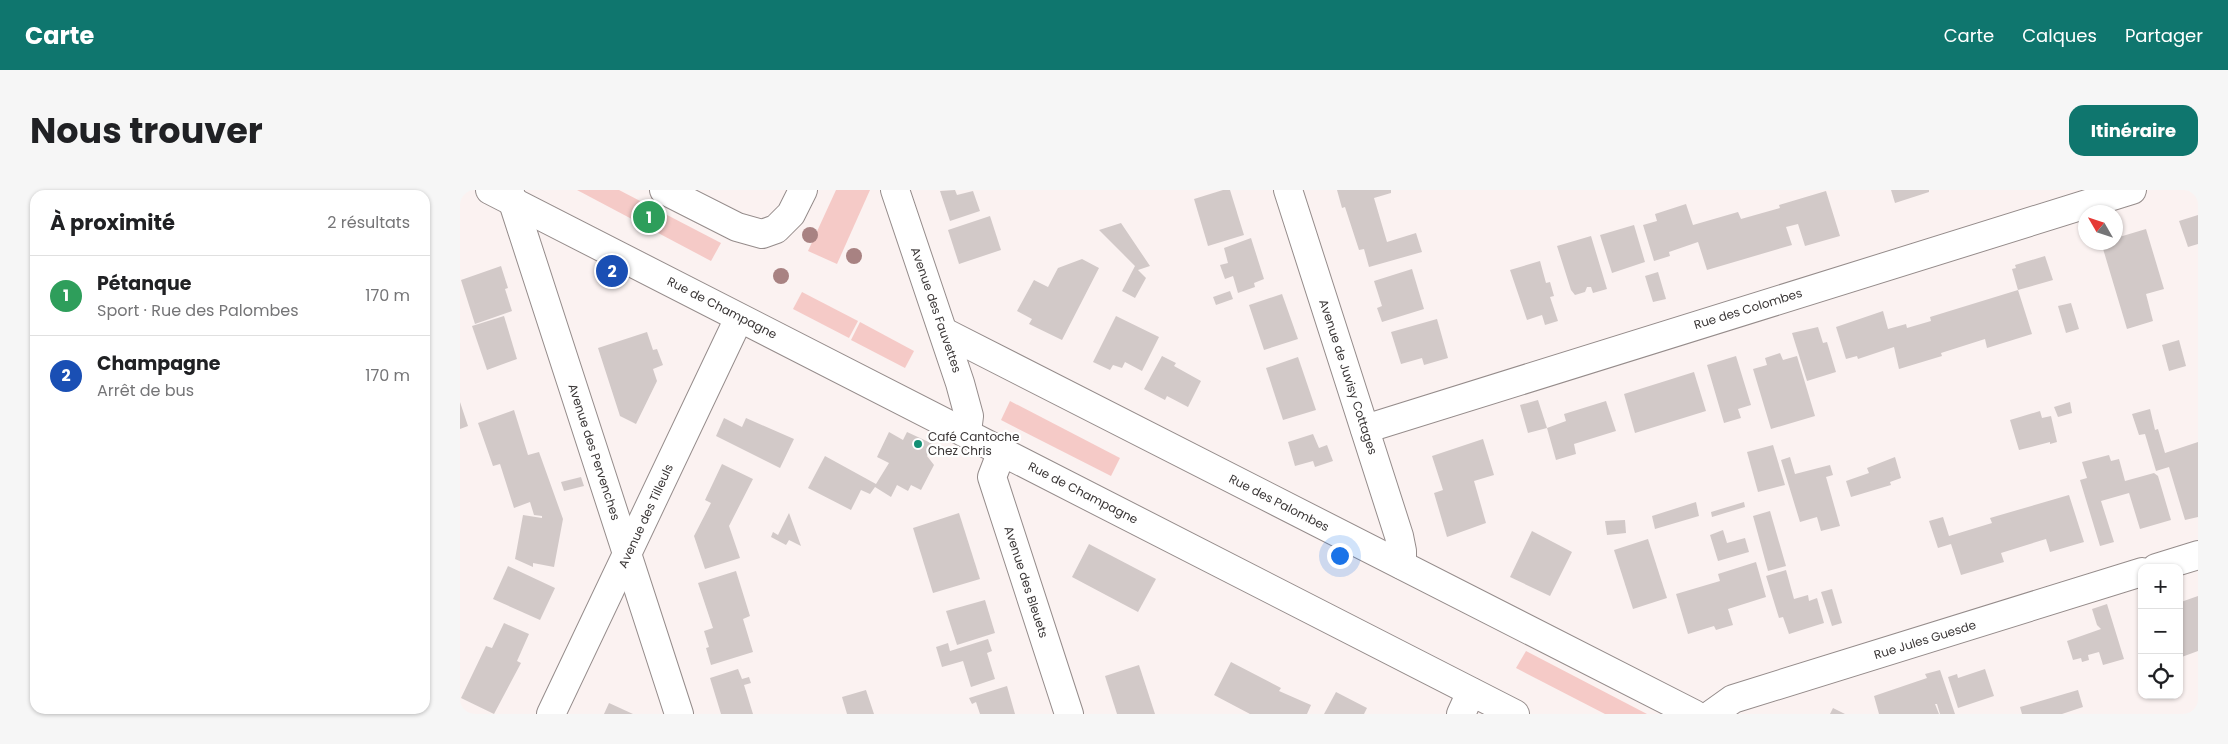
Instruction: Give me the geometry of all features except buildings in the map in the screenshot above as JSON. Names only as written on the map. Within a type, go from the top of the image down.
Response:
[{"type":"street","points":[[664,190],[737,227],[762,234],[776,229],[797,202]]},
{"type":"street","name":"Avenue des Fauvettes","points":[[895,190],[944,332],[969,416],[967,432]]},
{"type":"street","name":"Avenue de Juvisy Cottages","points":[[1288,190],[1399,536],[1402,565]]},
{"type":"street","name":"Rue des Colombes","points":[[1365,429],[2132,190]]},
{"type":"street","name":"Rue de Champagne","points":[[504,194],[739,318],[967,432],[1466,703],[1515,714]]},
{"type":"street","name":"Avenue des Pervenches","points":[[504,194],[679,714]]},
{"type":"street","name":"Avenue des Tilleuls","points":[[551,714],[739,318]]},
{"type":"street","name":"Rue des Palombes","points":[[944,332],[1694,714]]},
{"type":"street","name":"Avenue des Bleuets","points":[[1002,451],[992,477],[1068,714]]},
{"type":"street","points":[[2168,564],[2198,554]]},
{"type":"street","name":"Rue Jules Guesde","points":[[1712,714],[1733,699],[2138,573]]},
{"type":"shaded area","points":[[577,190],[619,190],[721,243],[711,261]]},
{"type":"shaded area","points":[[836,190],[870,190],[837,264],[808,251]]},
{"type":"shaded area","points":[[802,292],[858,321],[849,338],[793,309]]},
{"type":"shaded area","points":[[860,322],[914,351],[905,368],[851,340]]},
{"type":"shaded area","points":[[1010,401],[1120,458],[1111,476],[1001,420]]},
{"type":"shaded area","points":[[1526,651],[1647,714],[1605,714],[1516,668]]},
{"type":"place","name":"Pétanque","points":[[649,217]]},
{"type":"place","name":"Champagne","points":[[612,271]]},
{"type":"place","name":"Café Cantoche Chez Chris","points":[[918,444]]}]
